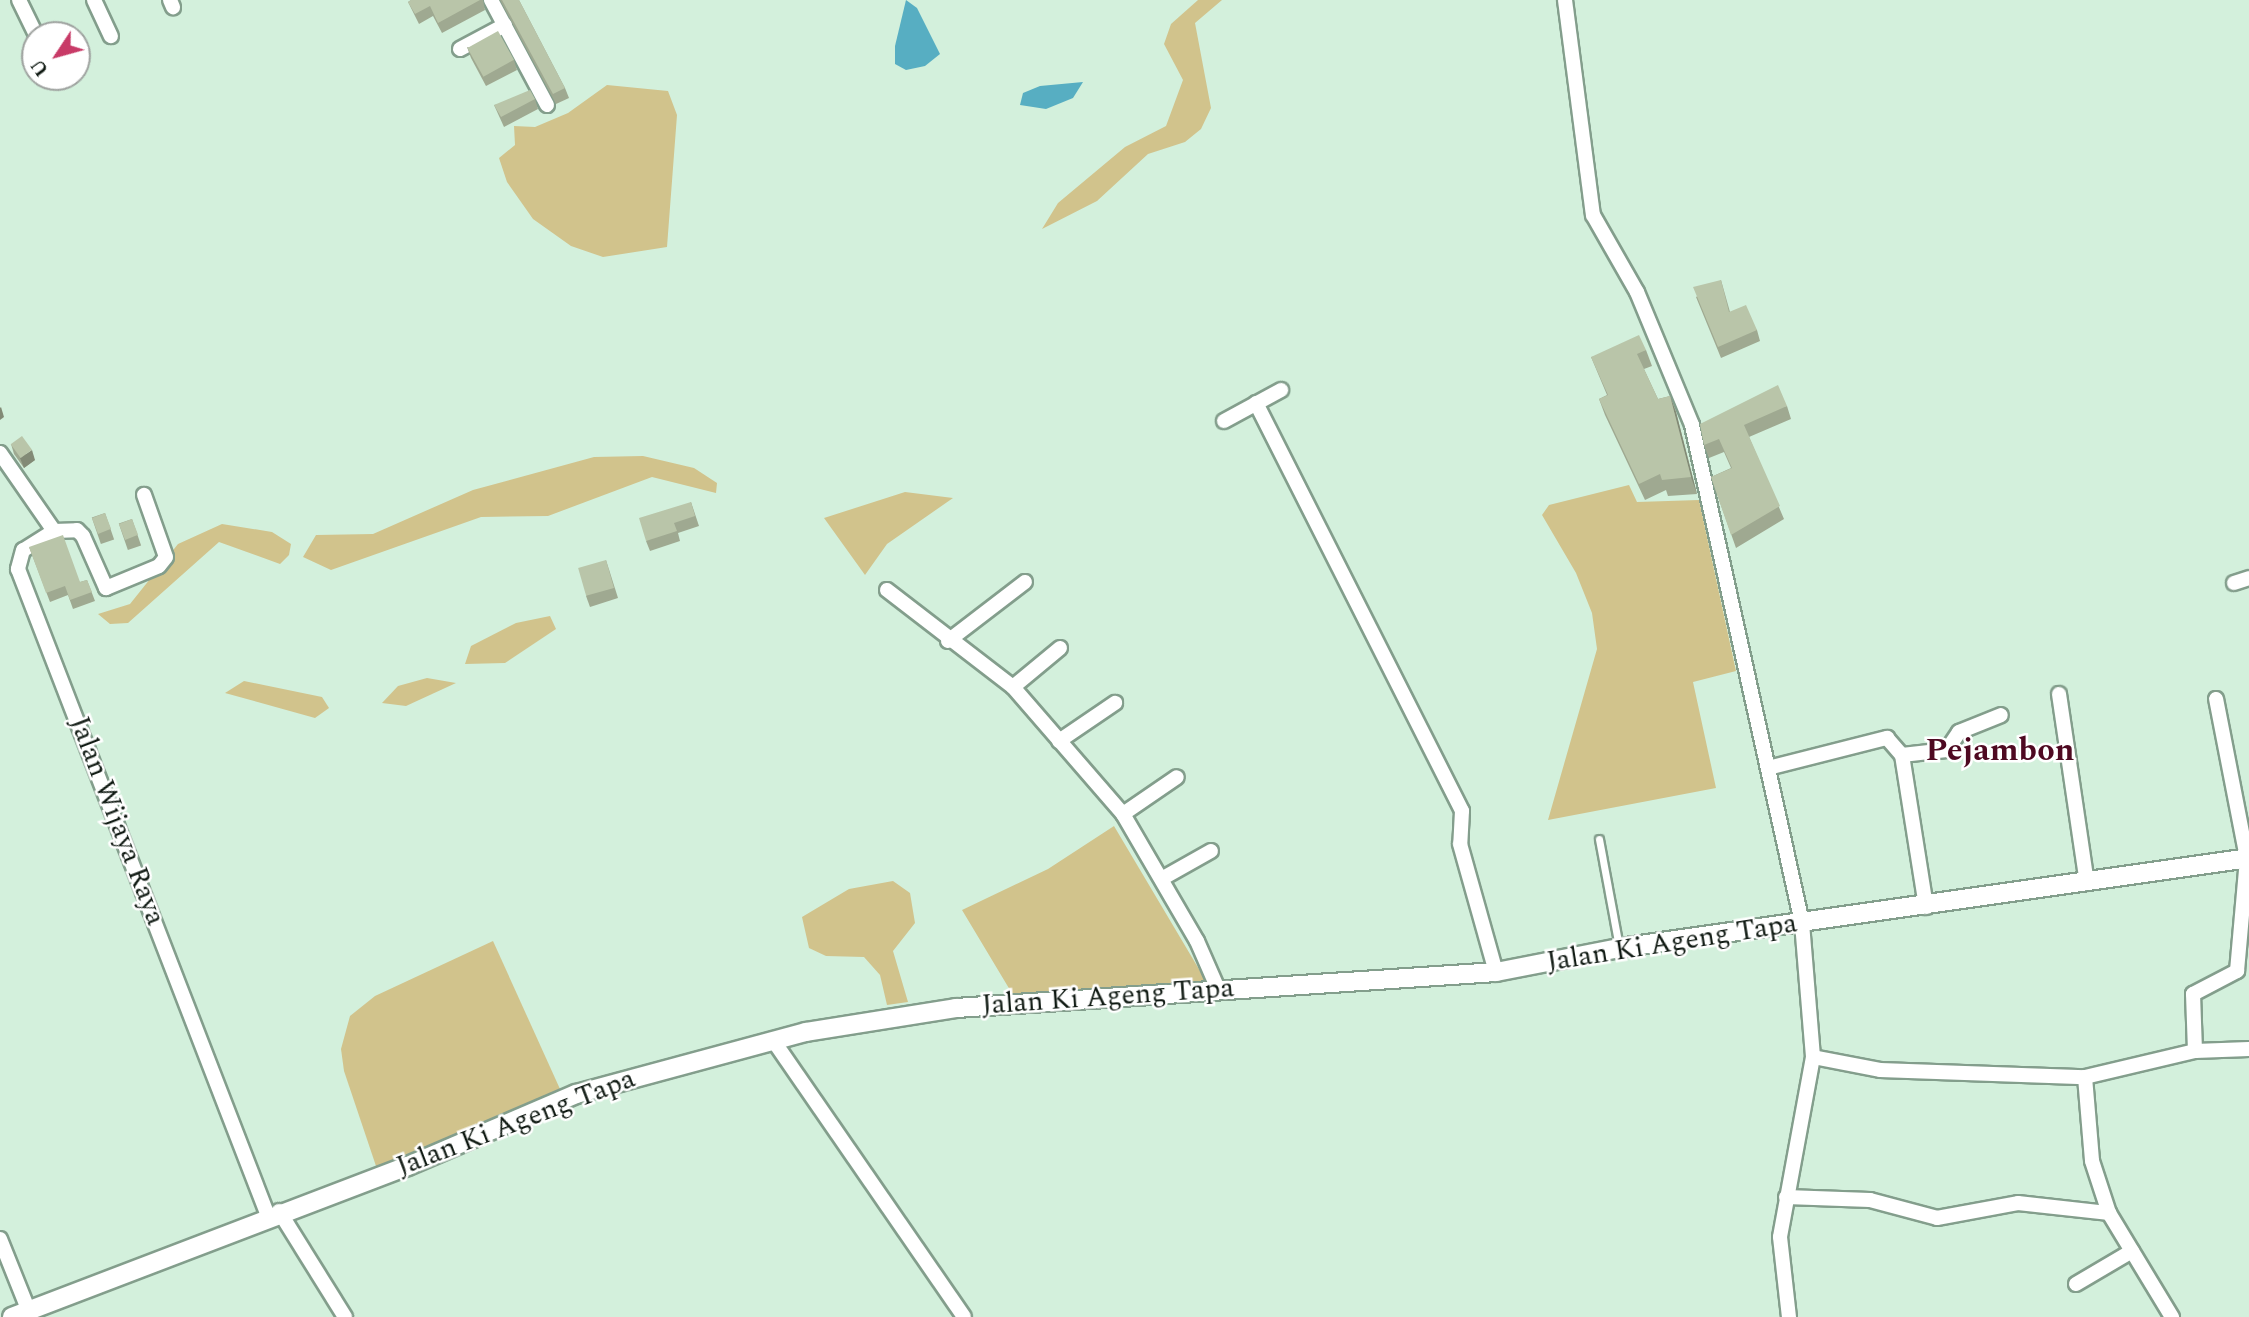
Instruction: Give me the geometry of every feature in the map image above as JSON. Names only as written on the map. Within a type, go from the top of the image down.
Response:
[{"type":"street","points":[[19,0],[29,21]]},
{"type":"street","points":[[94,0],[111,36]]},
{"type":"street","points":[[491,0],[505,25],[531,90],[547,106]]},
{"type":"street","points":[[1565,0],[1593,215],[1628,273],[1682,390],[1772,767],[1802,923],[1813,1057],[1780,1237],[1789,1317]]},
{"type":"street","points":[[460,49],[505,25]]},
{"type":"street","points":[[1224,421],[1281,390]]},
{"type":"street","points":[[1256,403],[1462,811],[1460,844],[1496,972]]},
{"type":"street","points":[[0,453],[54,531],[76,530],[83,537],[106,588],[159,566],[166,557],[144,495]]},
{"type":"street","name":"Jalan Wijaya Raya","points":[[54,531],[23,550],[18,569],[274,1214],[345,1317]]},
{"type":"street","points":[[2234,583],[2249,578]]},
{"type":"street","points":[[948,641],[1025,582]]},
{"type":"street","points":[[887,590],[948,641],[1013,687],[1123,814],[1163,878],[1218,989]]},
{"type":"street","points":[[1013,687],[1060,648]]},
{"type":"street","points":[[2059,694],[2087,883]]},
{"type":"street","points":[[2195,1051],[2193,994],[2237,971],[2248,858],[2216,699]]},
{"type":"street","points":[[1059,741],[1115,703]]},
{"type":"street","points":[[1902,755],[1947,750],[1959,732],[2001,715]]},
{"type":"street","points":[[1772,767],[1887,738],[1902,755],[1926,907]]},
{"type":"street","points":[[1123,814],[1177,777]]},
{"type":"street","points":[[1163,878],[1210,851]]},
{"type":"street","name":"Jalan Ki Ageng Tapa","points":[[20,1313],[274,1214],[408,1166],[576,1094],[773,1040],[956,1008],[1496,972],[1619,948],[1926,907],[2248,858]]},
{"type":"street","points":[[773,1040],[964,1317]]},
{"type":"street","points":[[1813,1057],[1880,1070],[2085,1077],[2195,1051],[2249,1049]]},
{"type":"street","points":[[2085,1077],[2092,1161],[2109,1213],[2172,1317]]},
{"type":"street","points":[[1786,1197],[1870,1200],[1937,1218],[2018,1203],[2109,1213]]},
{"type":"street","points":[[0,1240],[20,1313]]},
{"type":"street","points":[[2076,1284],[2132,1251]]},
{"type":"lane","points":[[1599,839],[1619,948]]},
{"type":"shaded area","points":[[1198,0],[1222,0],[1195,23],[1211,108],[1201,129],[1185,142],[1148,154],[1097,201],[1042,229],[1058,203],[1125,147],[1166,126],[1183,80],[1164,44],[1171,24]]},
{"type":"shaded area","points":[[607,85],[668,91],[677,115],[667,247],[603,257],[571,246],[533,219],[507,182],[499,158],[515,145],[514,126],[535,127],[568,113]]},
{"type":"shaded area","points":[[643,456],[694,468],[717,483],[716,493],[652,477],[548,516],[481,517],[331,570],[303,557],[316,535],[373,534],[473,490],[594,457]]},
{"type":"shaded area","points":[[1629,485],[1637,502],[1699,500],[1736,671],[1693,682],[1716,788],[1548,820],[1597,649],[1592,613],[1576,573],[1542,515],[1549,505]]},
{"type":"shaded area","points":[[905,492],[953,498],[887,544],[865,575],[824,518]]},
{"type":"shaded area","points":[[222,524],[272,532],[291,544],[289,555],[280,564],[219,542],[128,623],[110,624],[98,614],[130,604],[178,544]]},
{"type":"shaded area","points":[[550,616],[556,629],[505,663],[465,664],[471,646],[516,623]]},
{"type":"shaded area","points":[[427,678],[456,683],[406,706],[382,703],[398,686]]},
{"type":"shaded area","points":[[244,681],[322,697],[329,708],[315,718],[225,693]]},
{"type":"shaded area","points":[[1114,826],[1206,981],[1013,995],[962,910],[1048,869]]},
{"type":"shaded area","points":[[893,881],[910,893],[915,923],[893,951],[908,1002],[887,1005],[880,975],[864,957],[826,956],[809,948],[802,917],[849,889]]},
{"type":"shaded area","points":[[493,941],[560,1089],[377,1169],[344,1071],[341,1049],[350,1016],[375,996]]},
{"type":"water","points":[[906,0],[917,8],[940,54],[925,66],[906,70],[895,64],[895,46]]},
{"type":"water","points":[[1083,82],[1073,98],[1046,109],[1020,105],[1023,93],[1040,86]]},
{"type":"building","points":[[480,0],[438,23],[430,6],[415,14],[408,2]]},
{"type":"building","points":[[502,0],[519,0],[565,88],[553,94]]},
{"type":"building","points":[[498,31],[514,60],[483,77],[467,48]]},
{"type":"building","points":[[530,90],[535,99],[501,117],[494,105]]},
{"type":"building","points":[[1721,280],[1729,312],[1746,305],[1757,330],[1718,347],[1693,287]]},
{"type":"building","points":[[1639,335],[1646,350],[1637,354],[1658,399],[1670,396],[1691,477],[1662,480],[1660,474],[1639,484],[1599,399],[1608,395],[1591,357]]},
{"type":"building","points":[[1778,385],[1787,406],[1744,425],[1780,506],[1731,535],[1711,477],[1732,468],[1719,439],[1704,445],[1700,424]]},
{"type":"building","points":[[22,436],[32,450],[21,458],[11,444]]},
{"type":"building","points":[[691,502],[695,516],[674,523],[677,531],[646,541],[639,518]]},
{"type":"building","points":[[105,513],[111,529],[98,534],[92,518]]},
{"type":"building","points":[[132,519],[138,535],[125,540],[119,524]]},
{"type":"building","points":[[63,535],[80,582],[87,580],[92,592],[70,600],[65,586],[46,593],[29,547]]},
{"type":"building","points":[[606,560],[614,588],[586,596],[578,568]]},
{"type":"district","name":"Pejambon","points":[[2000,751]]}]
